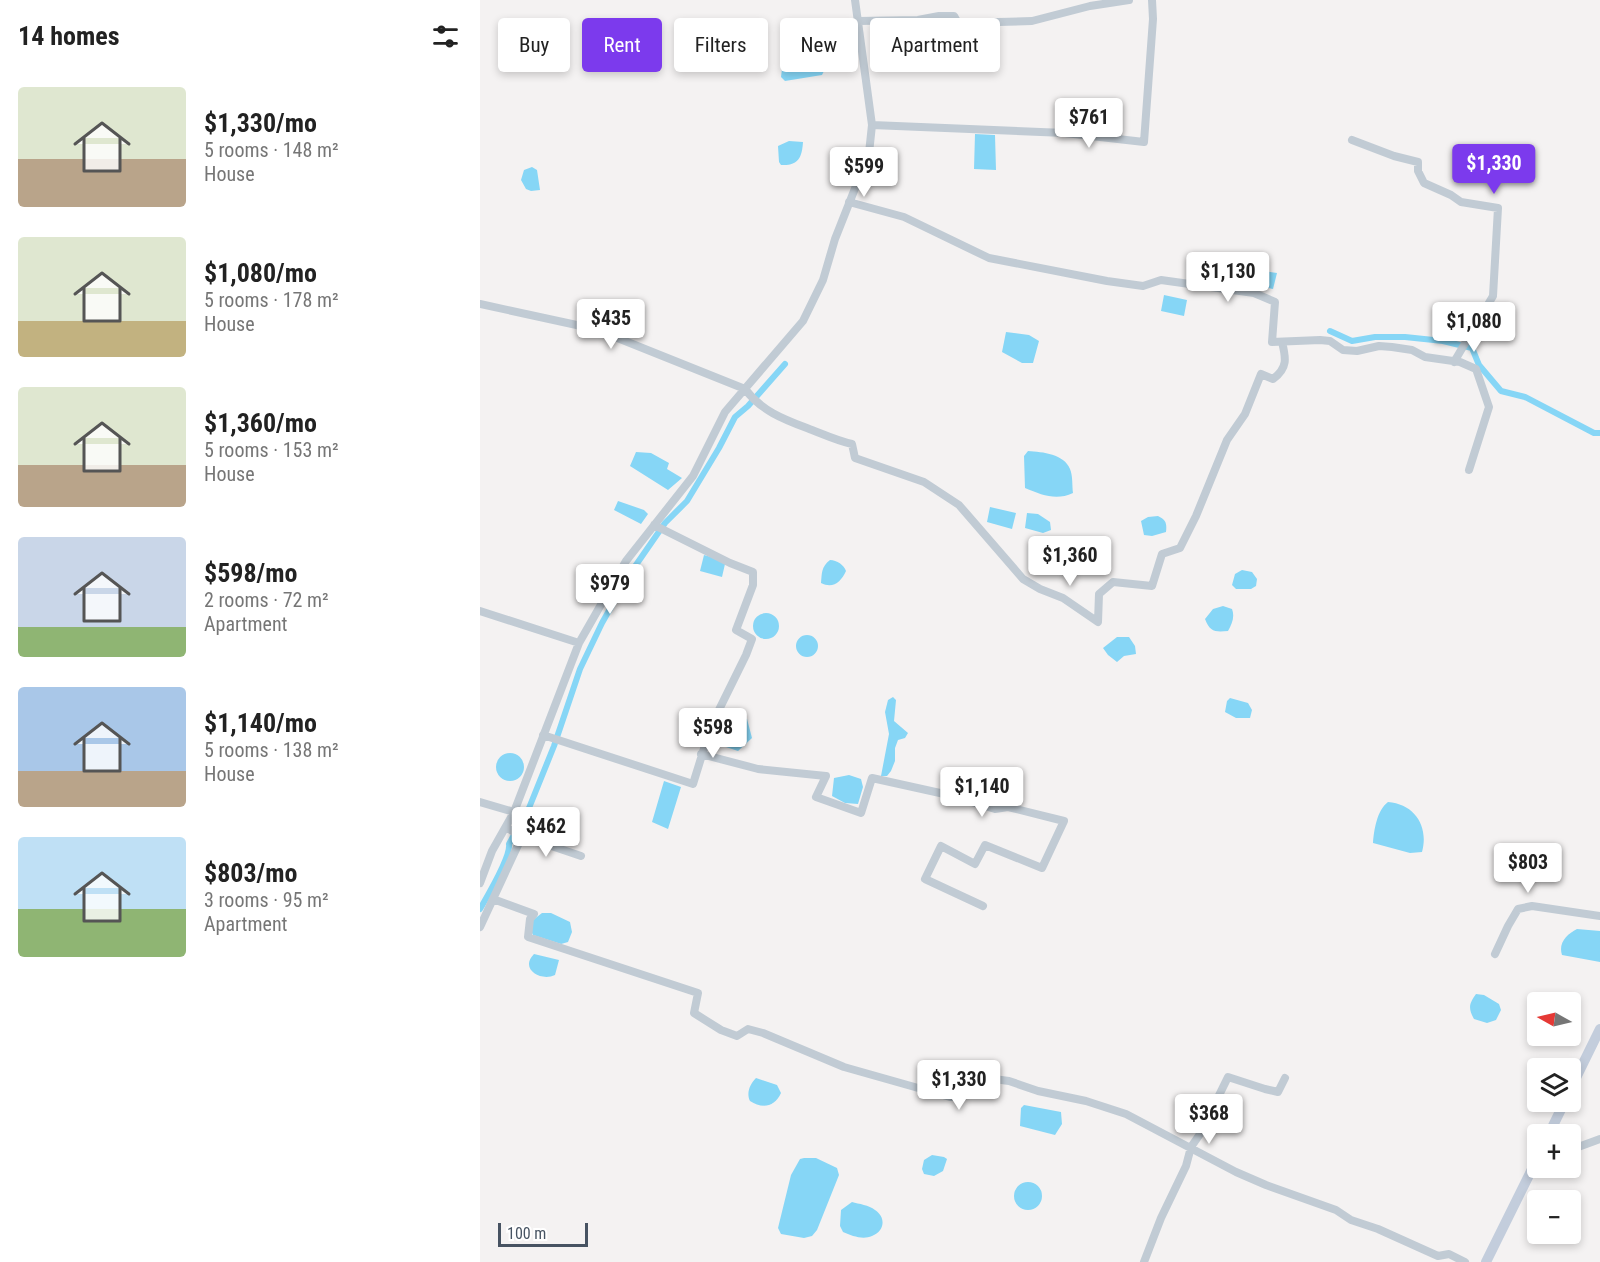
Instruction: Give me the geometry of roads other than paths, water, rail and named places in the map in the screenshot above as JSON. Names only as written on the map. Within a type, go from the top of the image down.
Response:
[{"type":"main road","points":[[1581,1068],[1600,1029]]},
{"type":"main road","points":[[1486,1262],[1528,1178]]},
{"type":"street","points":[[855,0],[858,18]]},
{"type":"street","points":[[480,883],[492,851],[514,812],[579,643],[626,561],[693,476],[724,412],[803,321],[823,280],[869,153],[872,125],[858,21],[918,20],[954,16],[958,23],[1032,21],[1090,6],[1129,0]]},
{"type":"street","points":[[872,125],[1065,133],[1144,142],[1153,19],[1152,0]]},
{"type":"street","points":[[1352,140],[1394,156],[1418,162],[1418,171],[1424,183],[1461,202],[1498,208],[1493,296],[1454,362]]},
{"type":"street","points":[[851,202],[904,217],[989,258],[1107,282],[1143,286],[1161,280],[1254,293],[1275,302],[1272,342],[1330,341],[1343,350],[1357,351],[1378,346],[1392,347],[1412,350],[1425,357],[1476,369],[1490,407],[1469,470]]},
{"type":"street","points":[[480,304],[595,329],[745,389],[760,405],[784,419],[852,444],[855,458],[924,482],[959,505],[1023,579],[1063,598],[1098,622],[1099,594],[1113,582],[1152,586],[1162,554],[1180,548],[1196,516],[1227,440],[1245,414],[1261,375],[1274,379],[1281,373],[1286,357],[1282,342]]},
{"type":"street","points":[[543,735],[693,784],[711,726],[752,639],[736,630],[753,585],[753,572],[730,563],[655,525]]},
{"type":"street","points":[[480,611],[579,643]]},
{"type":"street","points":[[701,754],[758,769],[825,776],[816,797],[861,813],[872,778],[949,795],[995,809],[1008,807],[1064,821],[1042,868],[985,845],[975,864],[940,846],[925,879],[983,906]]},
{"type":"street","points":[[480,802],[514,812]]},
{"type":"street","points":[[506,828],[519,835],[581,856]]},
{"type":"street","points":[[480,927],[518,845],[519,835]]},
{"type":"street","points":[[493,899],[534,914],[530,919],[528,937],[698,993],[694,1013],[737,1036],[748,1029],[764,1033],[844,1067],[950,1097],[961,1098],[972,1092],[986,1078],[1009,1081],[1038,1091],[1086,1101],[1126,1114],[1236,1172],[1266,1185],[1336,1210],[1351,1220],[1378,1229],[1438,1256],[1449,1254],[1465,1262]]},
{"type":"street","points":[[1496,954],[1518,909],[1532,906],[1600,916]]},
{"type":"street","points":[[1144,1262],[1161,1218],[1186,1166],[1191,1147],[1197,1141],[1227,1077],[1278,1092],[1285,1078]]},
{"type":"street","points":[[1581,1146],[1600,1139]]},
{"type":"water","points":[[782,72],[824,72],[822,75],[785,81],[781,77]]},
{"type":"water","points":[[975,134],[995,135],[996,170],[974,169]]},
{"type":"water","points":[[789,141],[803,142],[802,152],[795,162],[781,165],[778,146]]},
{"type":"water","points":[[532,167],[537,170],[540,190],[526,189],[521,180],[524,170]]},
{"type":"water","points":[[1235,267],[1277,273],[1273,289],[1233,281]]},
{"type":"water","points":[[1164,295],[1187,300],[1184,316],[1161,311]]},
{"type":"water","points":[[1006,332],[1029,335],[1039,341],[1033,363],[1022,363],[1002,352]]},
{"type":"water","points":[[1028,451],[1046,453],[1063,460],[1071,472],[1073,493],[1055,497],[1025,488],[1024,456]]},
{"type":"water","points":[[636,452],[651,453],[669,463],[667,469],[682,478],[668,490],[630,466]]},
{"type":"water","points":[[618,501],[644,510],[648,514],[641,524],[614,510]]},
{"type":"water","points":[[990,507],[1016,513],[1012,529],[987,522]]},
{"type":"water","points":[[1027,513],[1038,514],[1050,522],[1051,530],[1043,533],[1025,528]]},
{"type":"water","points":[[1158,516],[1165,522],[1166,532],[1152,536],[1144,535],[1141,521],[1148,517]]},
{"type":"water","points":[[704,555],[719,559],[725,564],[722,577],[700,571]]},
{"type":"water","points":[[830,560],[840,563],[846,571],[842,578],[833,585],[825,585],[821,583],[823,568]]},
{"type":"water","points":[[1242,570],[1252,572],[1257,579],[1256,586],[1251,589],[1236,589],[1232,585],[1235,574]]},
{"type":"water","points":[[1223,606],[1232,609],[1232,623],[1228,631],[1214,630],[1205,619],[1213,609]]},
{"type":"water","points":[[766,613],[775,617],[779,626],[775,635],[766,639],[757,635],[753,626],[757,617]]},
{"type":"water","points":[[803,635],[811,635],[818,642],[818,650],[811,657],[803,657],[796,650],[796,642]]},
{"type":"water","points":[[1117,637],[1129,637],[1135,646],[1136,654],[1124,656],[1117,662],[1108,655],[1103,648]]},
{"type":"water","points":[[893,697],[896,700],[894,721],[908,733],[905,738],[898,740],[891,771],[887,776],[881,776],[889,734],[885,712],[888,700]]},
{"type":"water","points":[[1230,698],[1248,703],[1252,710],[1250,718],[1236,718],[1225,712],[1227,701]]},
{"type":"water","points":[[729,714],[747,719],[752,738],[738,751],[720,745],[715,727]]},
{"type":"water","points":[[510,753],[520,757],[524,767],[520,777],[510,781],[500,777],[496,767],[500,757]]},
{"type":"water","points":[[849,775],[861,779],[863,787],[858,804],[845,803],[832,796],[834,778]]},
{"type":"water","points":[[664,781],[681,787],[668,829],[652,822]]},
{"type":"water","points":[[1388,802],[1406,807],[1418,818],[1423,834],[1422,852],[1410,853],[1373,843],[1379,815]]},
{"type":"water","points":[[542,913],[551,913],[570,922],[572,932],[568,942],[561,944],[533,935],[531,931],[533,920]]},
{"type":"water","points":[[1577,929],[1600,931],[1600,962],[1562,955],[1561,947],[1564,939]]},
{"type":"water","points":[[534,954],[559,960],[555,975],[544,977],[530,969],[530,959]]},
{"type":"water","points":[[1476,994],[1484,995],[1499,1004],[1501,1010],[1496,1020],[1487,1023],[1474,1019],[1470,1006]]},
{"type":"water","points":[[756,1078],[777,1085],[781,1093],[772,1104],[764,1106],[750,1101],[749,1089]]},
{"type":"water","points":[[1024,1105],[1061,1112],[1062,1124],[1055,1135],[1020,1126],[1021,1108]]},
{"type":"water","points":[[932,1155],[947,1159],[943,1171],[934,1176],[924,1174],[922,1169],[924,1160]]},
{"type":"water","points":[[816,1158],[837,1168],[839,1175],[817,1230],[812,1236],[804,1238],[781,1234],[778,1228],[791,1175],[800,1159]]},
{"type":"water","points":[[1028,1182],[1038,1186],[1042,1196],[1038,1206],[1028,1210],[1018,1206],[1014,1196],[1018,1186]]},
{"type":"water","points":[[852,1202],[870,1207],[879,1213],[882,1220],[880,1231],[869,1237],[861,1238],[843,1232],[840,1226],[841,1210]]},
{"type":"waterway","points":[[1330,331],[1352,341],[1375,337],[1405,337],[1443,341],[1472,348],[1479,365],[1501,391],[1525,397],[1594,433],[1600,433]]},
{"type":"waterway","points":[[480,909],[503,867],[509,844],[529,808],[554,746],[580,669],[602,623],[629,575],[665,523],[687,501],[735,417],[748,406],[785,364]]}]
